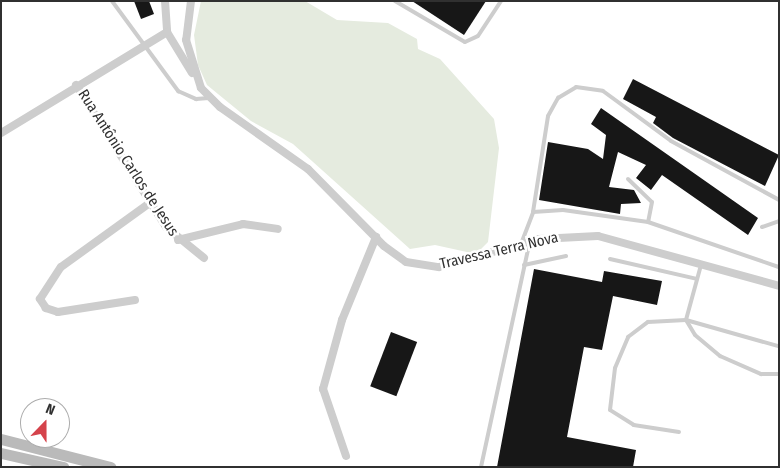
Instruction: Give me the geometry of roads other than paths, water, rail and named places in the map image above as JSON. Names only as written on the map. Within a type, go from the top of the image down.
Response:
[{"type":"main road","points":[[1,439],[110,467]]},
{"type":"main road","points":[[1,452],[63,467]]},
{"type":"street","points":[[1,133],[167,32],[165,1]]},
{"type":"street","points":[[191,1],[186,40],[195,76]]},
{"type":"street","name":"Travessa Terra Nova","points":[[167,32],[209,98],[308,169],[399,258],[429,267],[530,241],[598,236],[779,286]]},
{"type":"street","name":"Rua Antônio Carlos de Jesus","points":[[76,86],[151,202],[178,240],[204,258]]},
{"type":"street","points":[[135,300],[58,312],[46,308],[40,299],[50,278],[65,263],[151,202]]},
{"type":"street","points":[[178,240],[243,224],[278,229]]},
{"type":"street","points":[[346,456],[323,389],[342,320],[376,237]]},
{"type":"lane","points":[[112,1],[178,91],[196,99],[209,98]]},
{"type":"lane","points":[[395,1],[465,42],[478,36],[501,1]]},
{"type":"lane","points":[[521,244],[533,212],[548,116],[558,98],[576,87],[603,91],[672,141],[779,200]]},
{"type":"lane","points":[[628,180],[646,192],[652,202],[648,222]]},
{"type":"lane","points":[[533,212],[564,210],[648,222],[779,267]]},
{"type":"lane","points":[[762,227],[779,220]]},
{"type":"lane","points":[[481,467],[530,241]]},
{"type":"lane","points":[[524,265],[566,256]]},
{"type":"lane","points":[[610,259],[697,279]]},
{"type":"lane","points":[[701,263],[686,320],[695,335],[720,356],[761,374],[779,374]]},
{"type":"lane","points":[[679,432],[624,422],[615,416],[608,402],[628,337],[648,322],[686,320],[778,346]]}]
